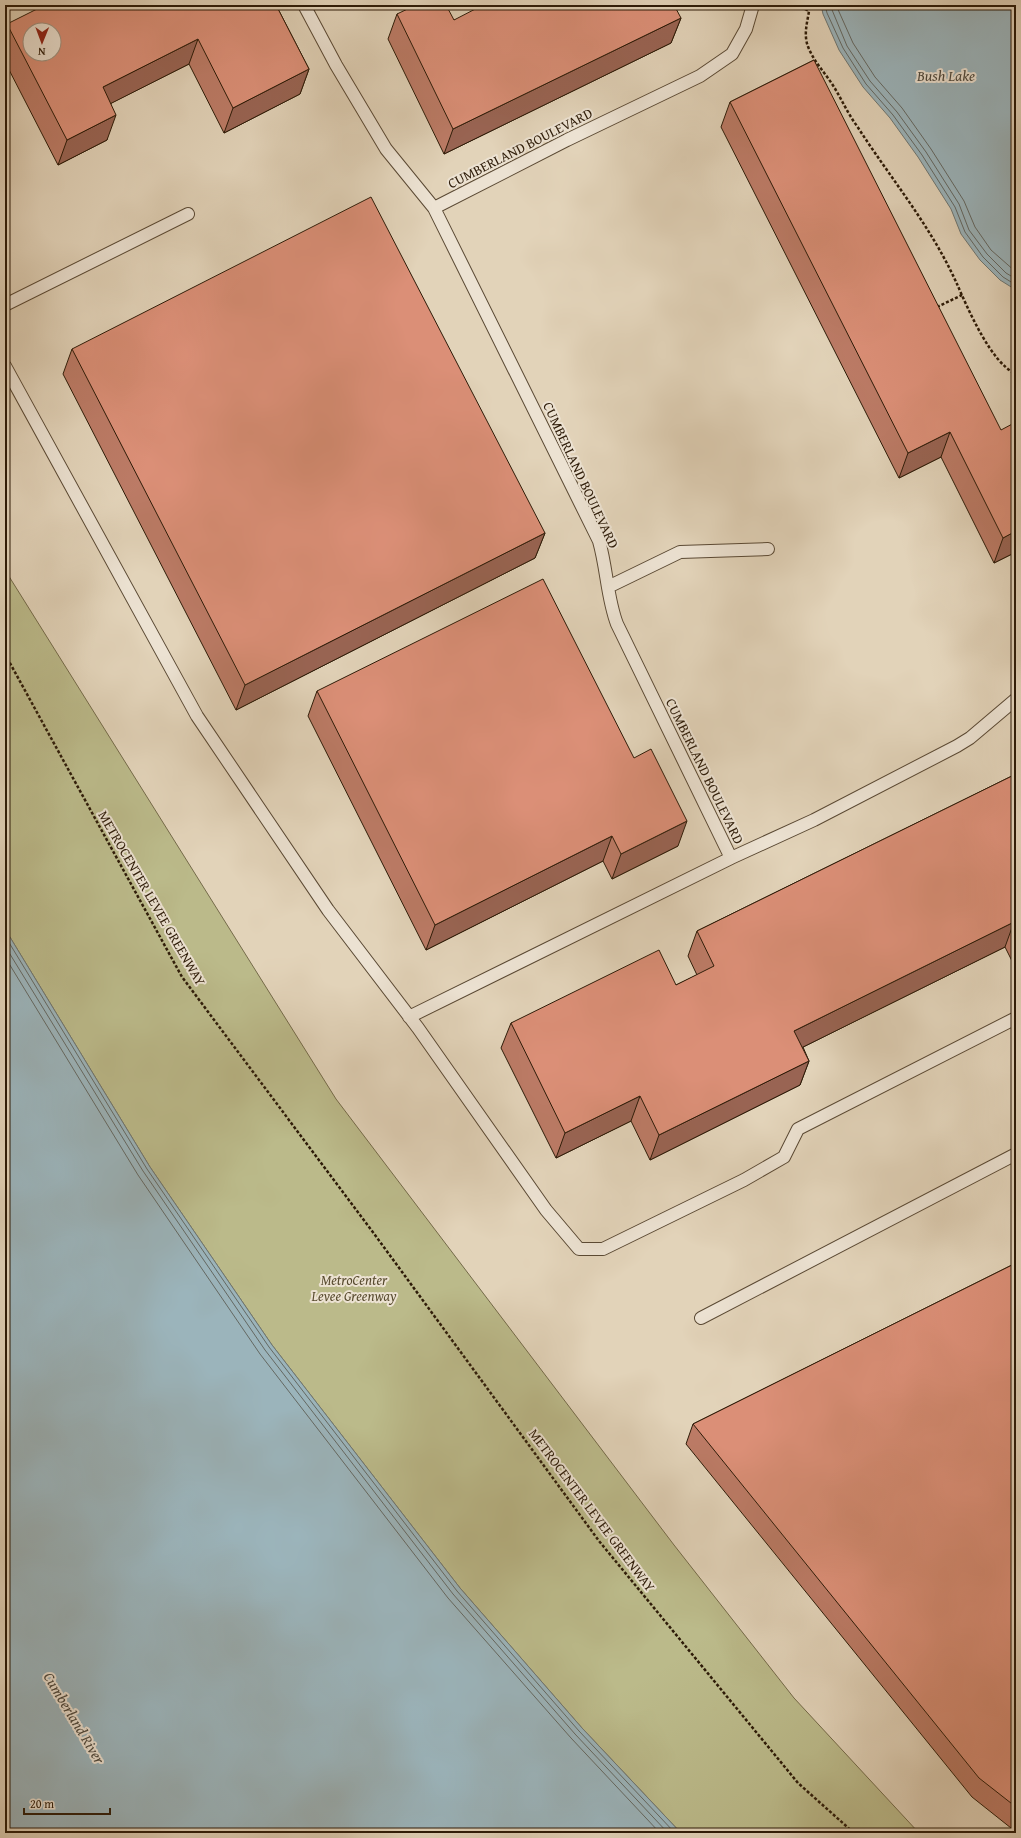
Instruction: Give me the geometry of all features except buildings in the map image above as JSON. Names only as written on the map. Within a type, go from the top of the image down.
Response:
[{"type":"lane","points":[[304,5],[336,65],[386,149],[434,208]]},
{"type":"lane","name":"CUMBERLAND BOULEVARD","points":[[753,5],[746,29],[732,54],[700,76],[567,140],[434,208],[599,542],[606,571],[611,608],[617,624],[731,858],[814,820],[957,746],[970,738],[1016,698]]},
{"type":"lane","points":[[5,305],[188,214]]},
{"type":"lane","points":[[5,366],[197,716],[328,910],[409,1017],[546,1210],[579,1249],[603,1249],[744,1180],[784,1157],[798,1129],[1016,1018]]},
{"type":"lane","points":[[608,587],[680,552],[768,549]]},
{"type":"lane","points":[[409,1017],[731,858]]},
{"type":"lane","points":[[701,1318],[1016,1154]]},
{"type":"path","points":[[796,5],[809,11],[805,34],[808,48],[814,59],[834,88],[856,126],[922,218],[950,269],[981,334],[1005,367],[1016,374]]},
{"type":"path","points":[[930,311],[962,295]]},
{"type":"path","name":"METROCENTER LEVEE GREENWAY","points":[[5,654],[182,977],[375,1235],[599,1541],[798,1783],[854,1833]]},
{"type":"green space","name":"MetroCenter Levee Greenway","points":[[5,570],[336,1099],[674,1545],[794,1698],[919,1833],[681,1833],[582,1728],[460,1588],[272,1345],[150,1167],[5,929]]},
{"type":"water","name":"Bush Lake","points":[[821,5],[1016,5],[1016,290],[1000,280],[980,260],[961,234],[951,209],[918,157],[890,118],[863,87],[839,50],[823,14]]},
{"type":"water","name":"Cumberland River","points":[[5,929],[150,1167],[272,1345],[460,1588],[582,1728],[681,1833],[5,1833]]}]
